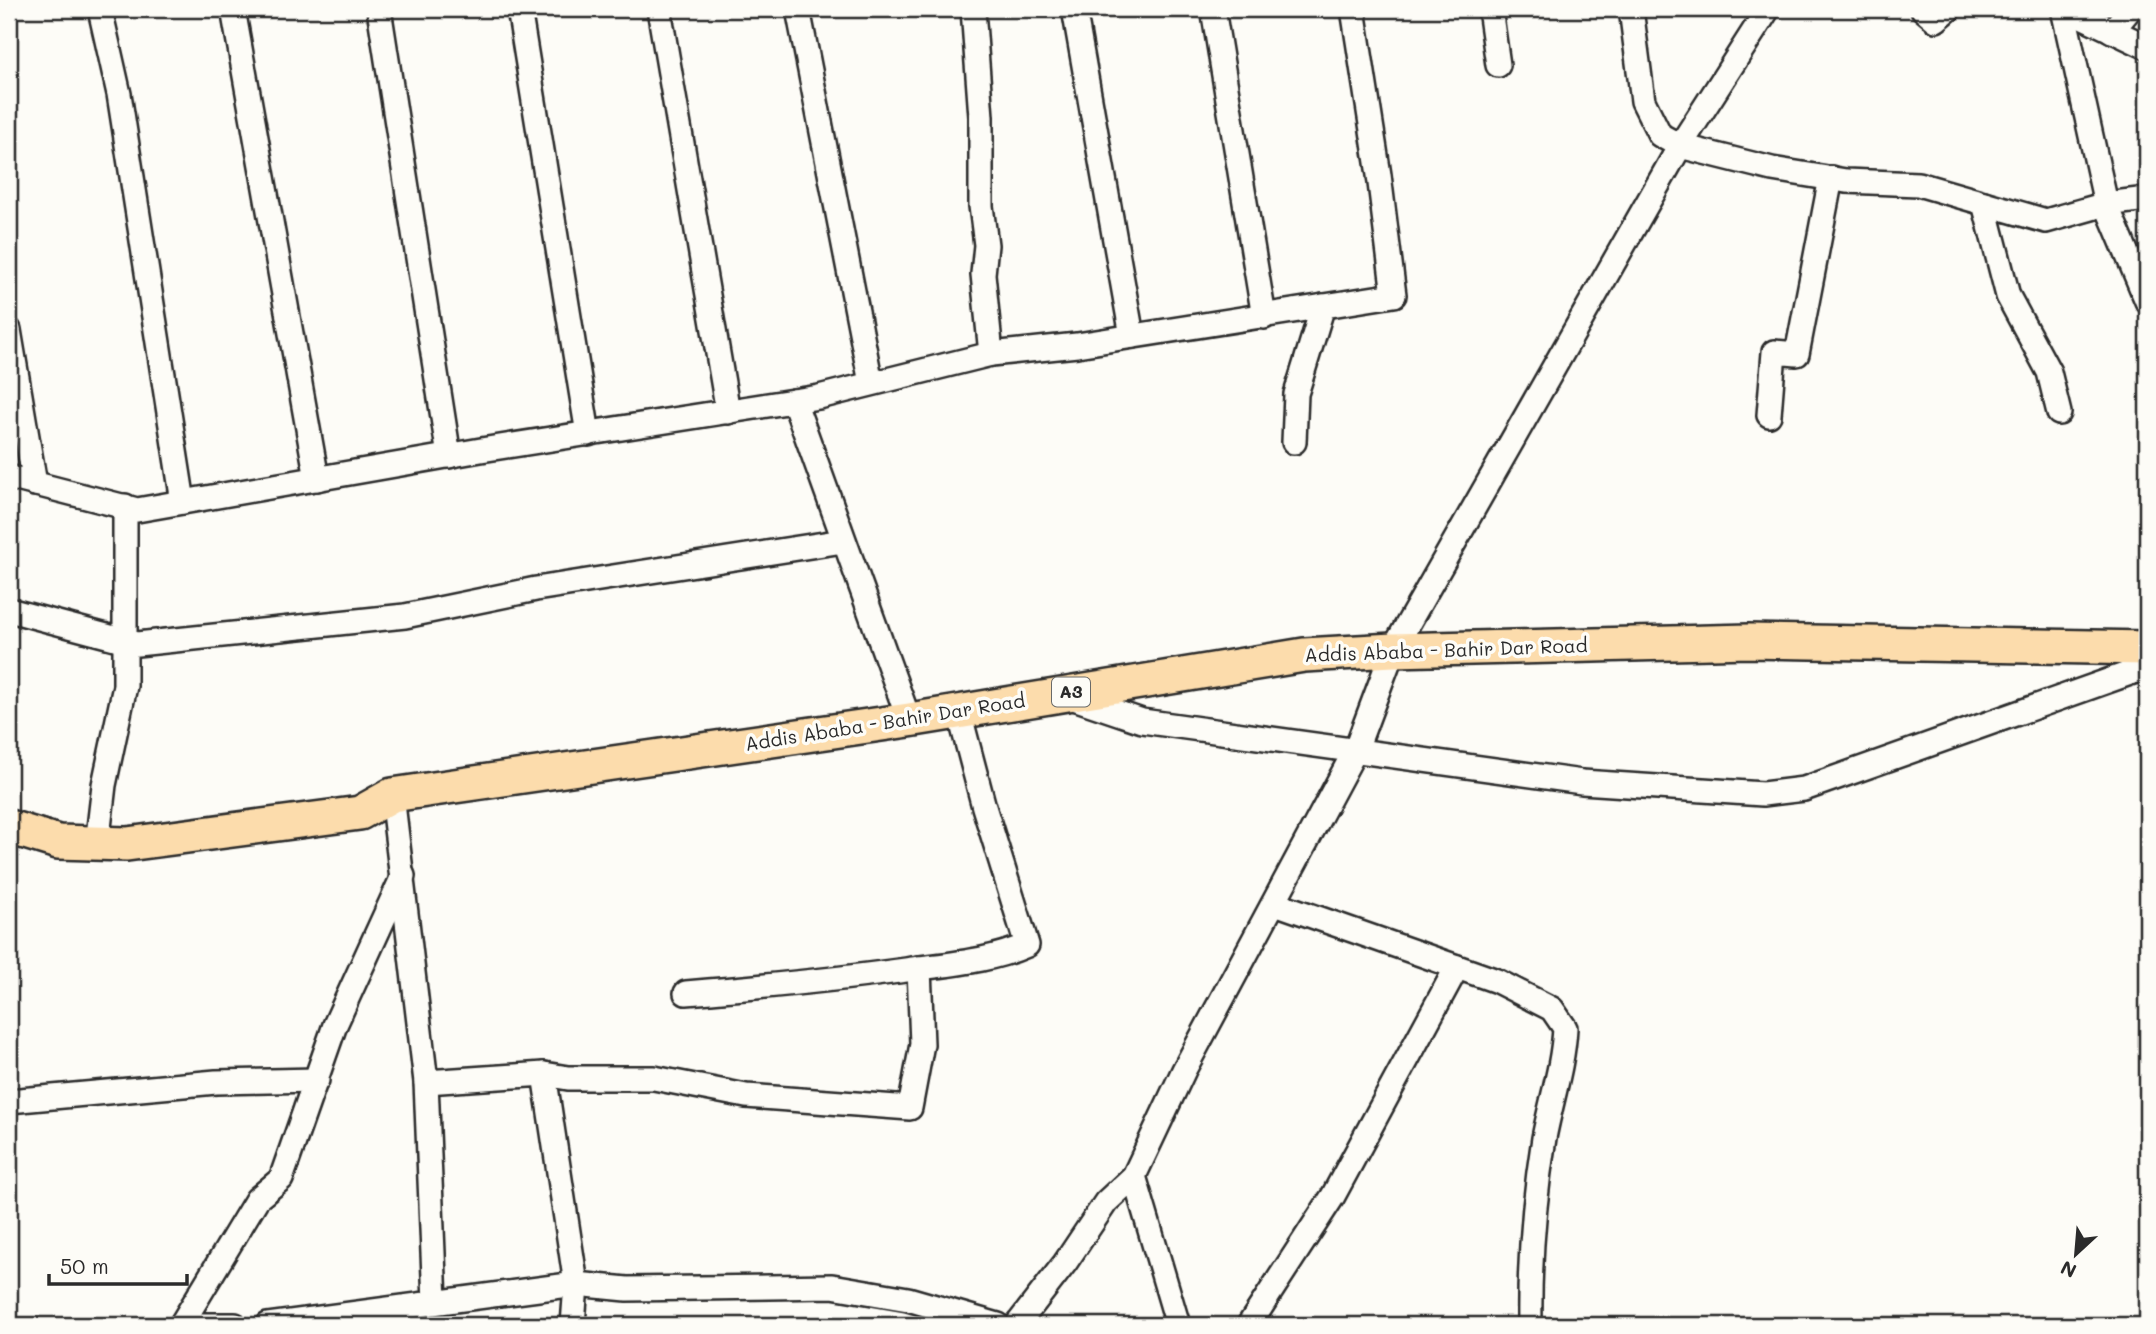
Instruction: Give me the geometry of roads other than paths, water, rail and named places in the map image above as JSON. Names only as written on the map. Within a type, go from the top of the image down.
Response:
[{"type":"highway","name":"Addis Ababa - Bahir Dar Road","points":[[9,827],[58,842],[127,844],[360,813],[392,795],[909,720],[1304,655],[1393,649],[1749,641],[2147,648]]},
{"type":"street","points":[[233,9],[317,479]]},
{"type":"street","points":[[379,9],[449,456]]},
{"type":"street","points":[[519,9],[588,434]]},
{"type":"street","points":[[659,9],[728,412]]},
{"type":"street","points":[[798,9],[871,383]]},
{"type":"street","points":[[973,9],[981,117],[981,206],[986,245],[983,274],[991,354]]},
{"type":"street","points":[[1074,9],[1132,336]]},
{"type":"street","points":[[1213,9],[1264,317]]},
{"type":"street","points":[[9,477],[137,510],[449,456],[794,401],[991,354],[1264,317],[1394,295],[1379,175],[1353,9]]},
{"type":"street","points":[[1490,9],[1499,65]]},
{"type":"street","points":[[1630,9],[1643,101],[1660,135],[1681,146],[1772,169],[1831,178],[1918,184],[2046,221],[2106,204],[2147,199]]},
{"type":"street","points":[[1017,1325],[1065,1263],[1106,1202],[1134,1176],[1190,1059],[1356,748],[1393,649],[1681,146],[1768,9]]},
{"type":"street","points":[[1923,9],[1936,20],[1949,9]]},
{"type":"street","points":[[2065,9],[2147,47]]},
{"type":"street","points":[[2065,9],[2106,204],[2147,301]]},
{"type":"street","points":[[2112,31],[2130,9]]},
{"type":"street","points":[[99,10],[119,94],[183,502]]},
{"type":"street","points":[[1769,415],[1774,352],[1797,354],[1831,178]]},
{"type":"street","points":[[1984,203],[2008,296],[2049,372],[2059,413]]},
{"type":"street","points":[[1294,442],[1296,394],[1323,306]]},
{"type":"street","points":[[9,330],[35,484]]},
{"type":"street","points":[[794,401],[909,720]]},
{"type":"street","points":[[97,845],[104,785],[125,686],[125,506]]},
{"type":"street","points":[[9,610],[137,644],[405,616],[536,589],[843,541]]},
{"type":"street","points":[[1062,694],[1142,721],[1356,748],[1582,782],[1714,792],[1777,792],[1804,789],[2147,667]]},
{"type":"street","points":[[686,993],[793,985],[919,968],[1011,953],[1027,945],[984,807],[959,712]]},
{"type":"street","points":[[392,795],[426,1082],[435,1302]]},
{"type":"street","points":[[181,1325],[257,1199],[281,1179],[358,968],[403,876]]},
{"type":"street","points":[[1275,903],[1528,994],[1552,1009],[1566,1028],[1564,1054],[1545,1137],[1536,1201],[1530,1268],[1530,1325]]},
{"type":"street","points":[[1250,1325],[1333,1196],[1457,967]]},
{"type":"street","points":[[426,1082],[544,1074],[568,1078],[654,1078],[746,1096],[910,1108],[922,1044],[919,968]]},
{"type":"street","points":[[544,1074],[576,1284],[573,1325]]},
{"type":"street","points":[[9,1101],[216,1082],[317,1080]]},
{"type":"street","points":[[1134,1176],[1178,1325]]},
{"type":"street","points":[[268,1325],[576,1284],[627,1289],[832,1286],[908,1299],[998,1325]]},
{"type":"street","points":[[181,1325],[235,1325]]}]
